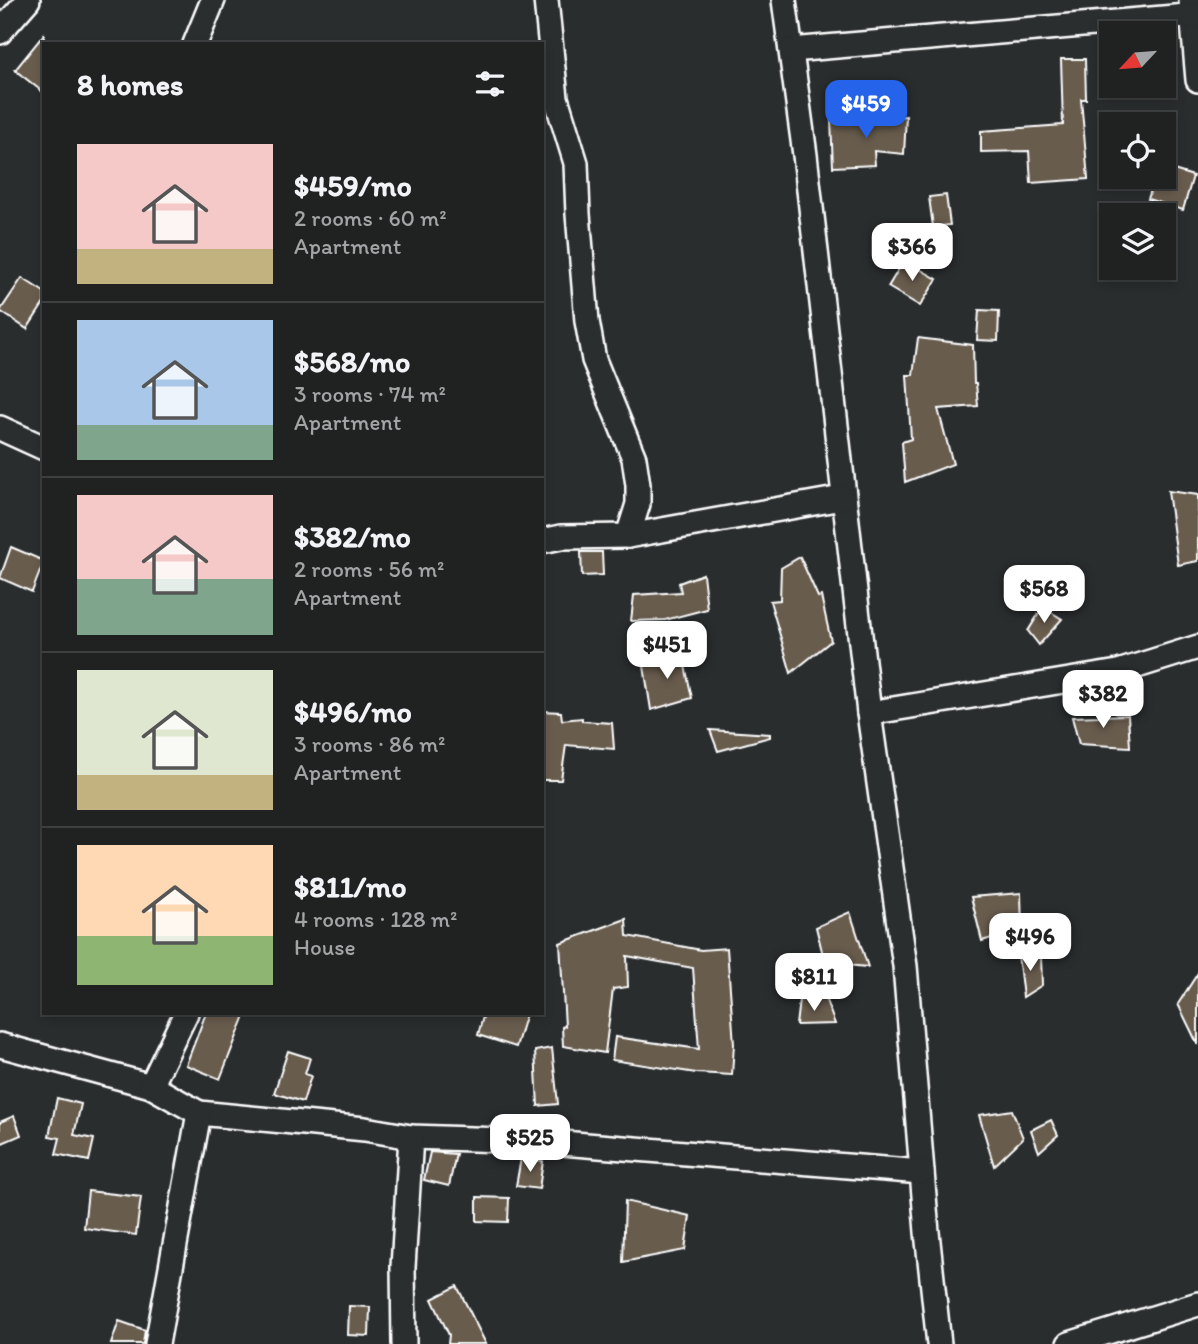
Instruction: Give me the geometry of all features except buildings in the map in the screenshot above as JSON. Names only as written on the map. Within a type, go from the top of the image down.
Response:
[{"type":"street","points":[[0,32],[28,0]]},
{"type":"street","points":[[196,42],[213,0]]},
{"type":"street","points":[[546,0],[556,98],[576,163],[587,321],[604,390],[634,458],[638,504],[628,536]]},
{"type":"street","points":[[784,0],[842,498],[905,966],[939,1344]]},
{"type":"street","points":[[791,50],[1194,10],[1198,79]]},
{"type":"street","points":[[0,428],[42,447]]},
{"type":"street","points":[[544,541],[561,537],[628,536],[842,498]]},
{"type":"street","points":[[869,713],[1118,672],[1198,647]]},
{"type":"street","points":[[151,1086],[185,1015]]},
{"type":"street","points":[[0,1045],[151,1086],[199,1113],[365,1129],[411,1137],[537,1141],[922,1172]]},
{"type":"street","points":[[157,1344],[199,1113]]},
{"type":"street","points":[[404,1344],[403,1267],[411,1137]]},
{"type":"street","points":[[1069,1344],[1198,1304]]}]
